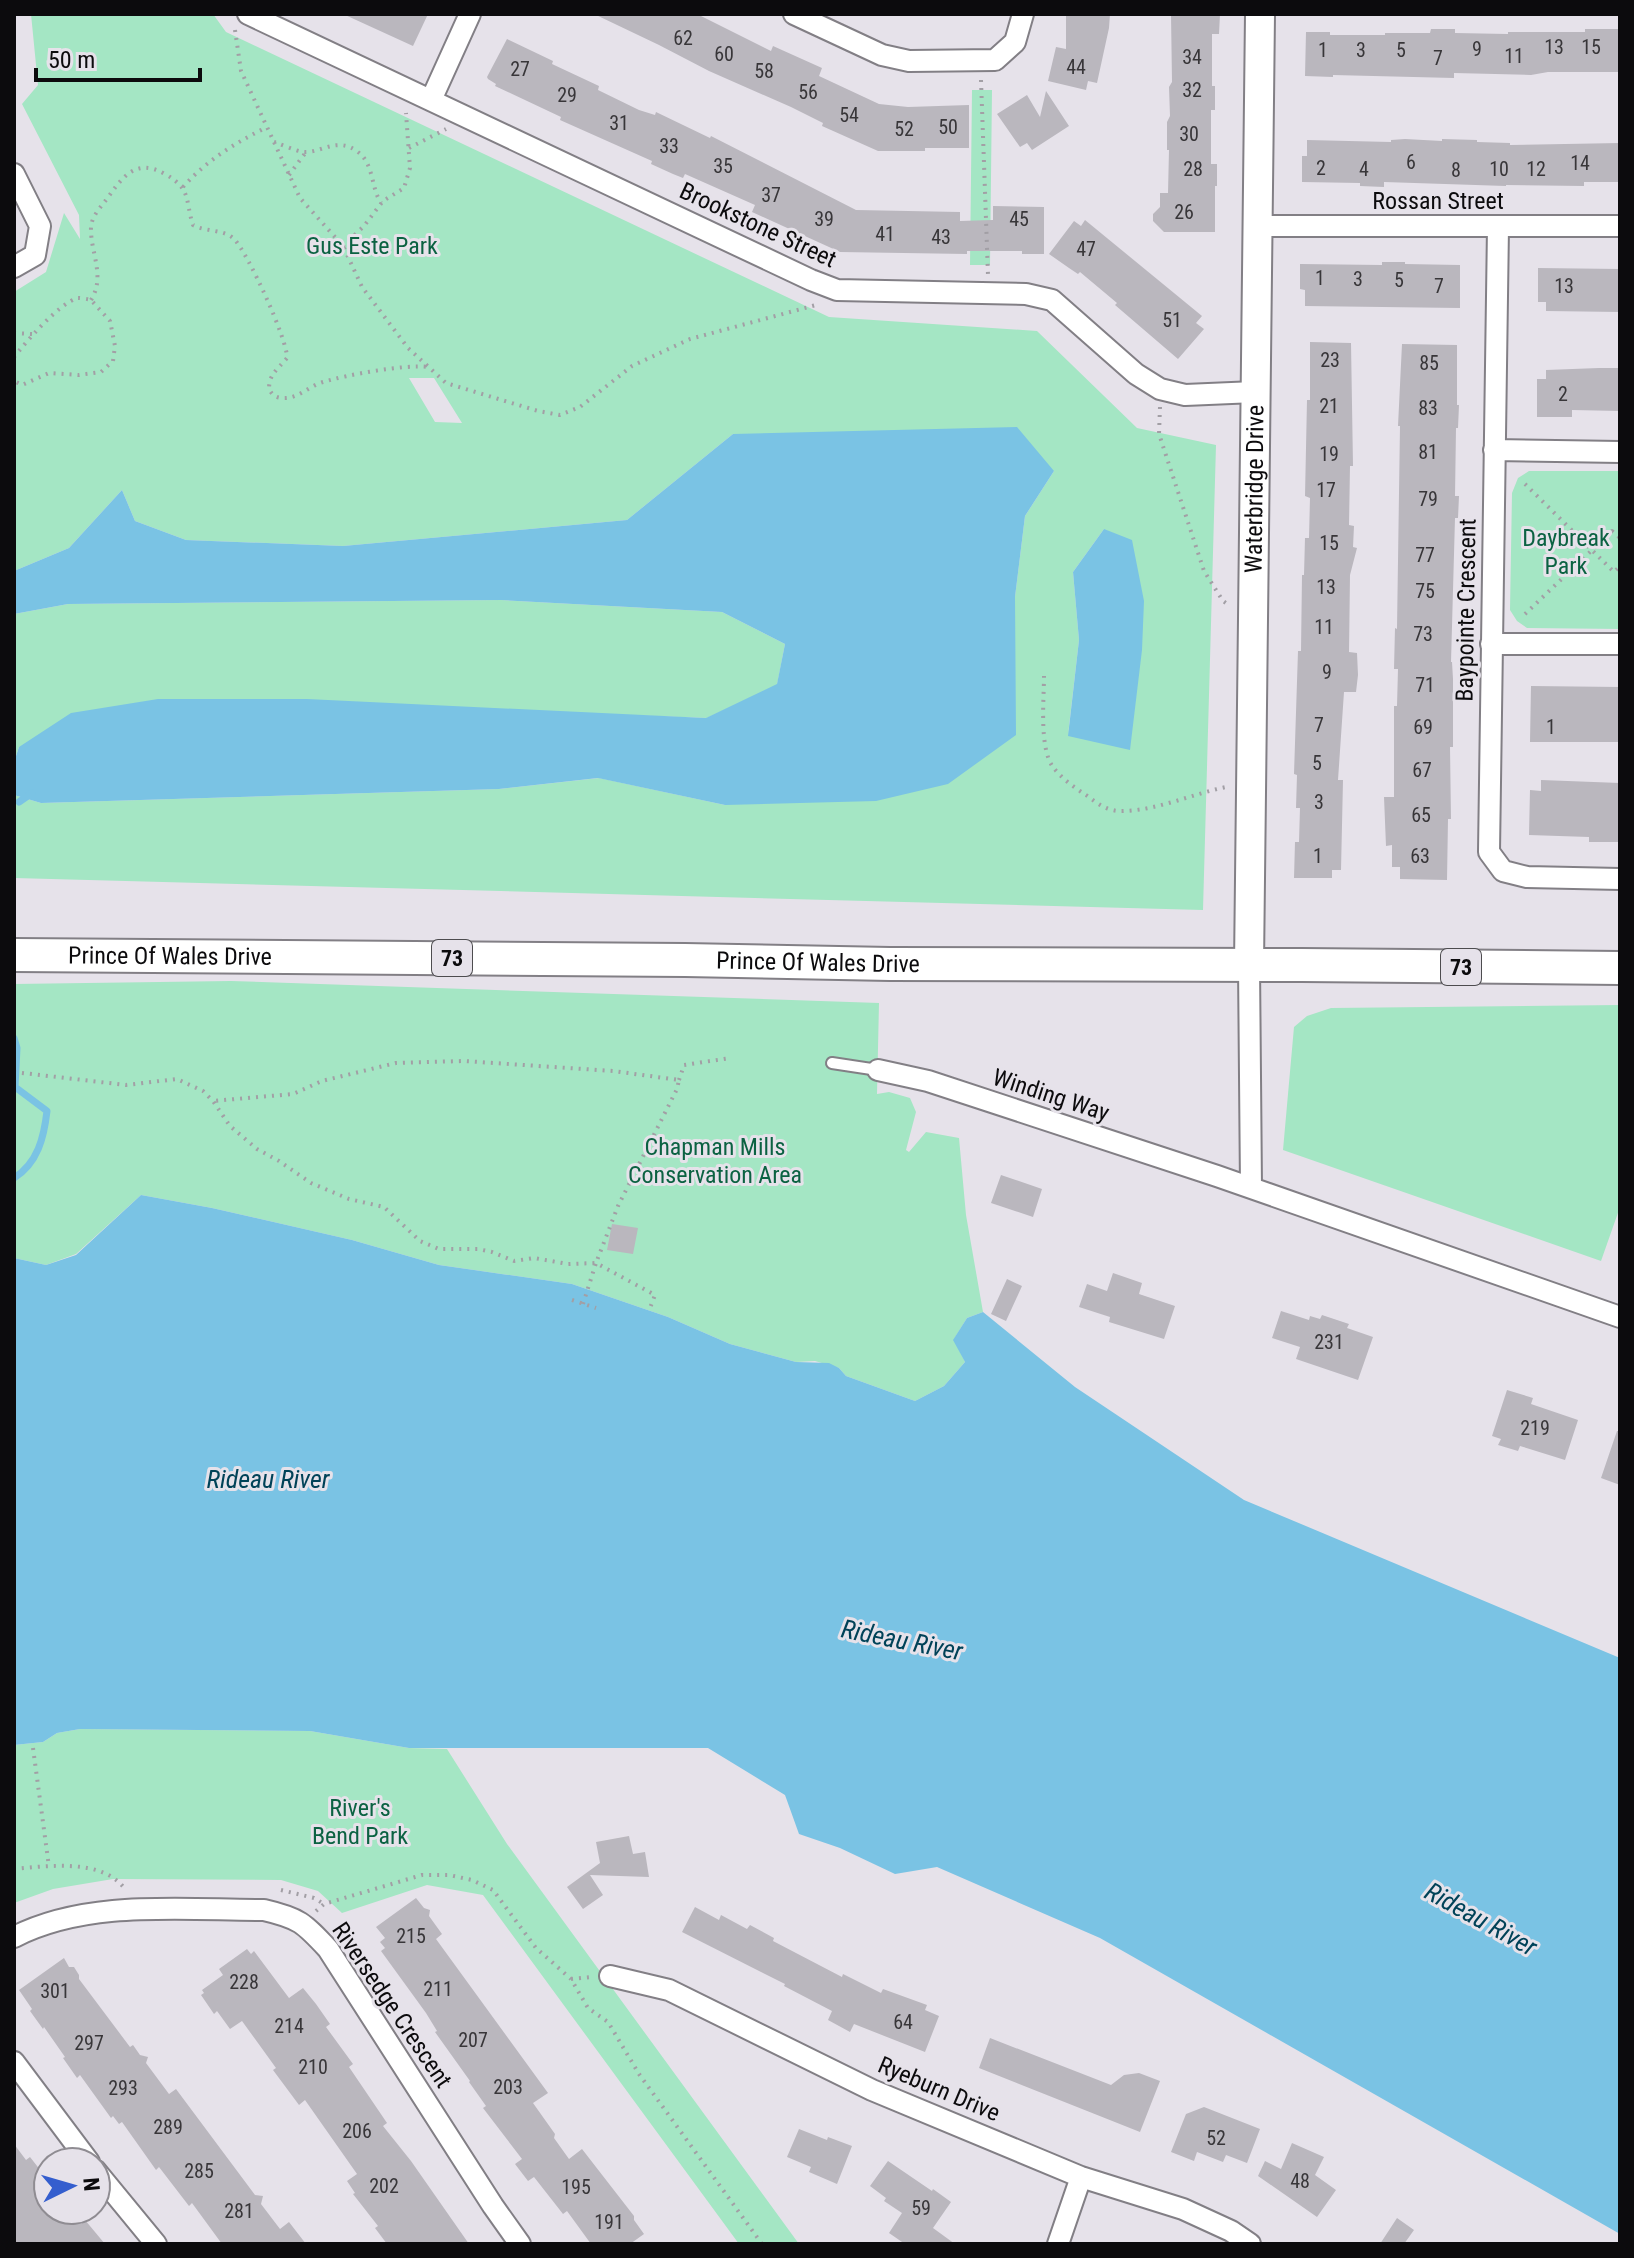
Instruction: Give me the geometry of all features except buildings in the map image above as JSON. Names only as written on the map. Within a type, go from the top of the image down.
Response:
[{"type":"main road","name":"Prince Of Wales Drive","points":[[14,955],[1620,968]]},
{"type":"street","points":[[422,96],[470,14]]},
{"type":"street","points":[[794,14],[882,55],[909,61],[995,60],[1015,42],[1023,14]]},
{"type":"street","name":"Waterbridge Drive","points":[[1249,965],[1260,14]]},
{"type":"street","name":"Brookstone Street","points":[[241,20],[422,96],[837,290],[1026,294],[1052,300],[1136,374],[1160,389],[1185,395],[1255,392]]},
{"type":"street","points":[[14,174],[40,226],[35,255],[14,267]]},
{"type":"street","name":"Rossan Street","points":[[1256,226],[1620,226]]},
{"type":"street","name":"Baypointe Crescent","points":[[1498,227],[1489,852],[1503,871],[1527,877],[1620,879]]},
{"type":"street","points":[[1494,450],[1620,452]]},
{"type":"street","points":[[1491,644],[1620,644]]},
{"type":"street","points":[[1249,965],[1251,1187]]},
{"type":"street","name":"Winding Way","points":[[878,1070],[928,1081],[1251,1187],[1620,1317]]},
{"type":"street","name":"Riversedge Crescent","points":[[14,1937],[70,1916],[119,1910],[264,1910],[304,1923],[328,1949],[520,2244]]},
{"type":"street","name":"Ryeburn Drive","points":[[610,1976],[669,1990],[872,2090],[1081,2177],[1183,2209],[1231,2231],[1250,2244]]},
{"type":"street","points":[[14,2062],[77,2146]]},
{"type":"street","points":[[1058,2244],[1081,2177]]},
{"type":"street","points":[[112,2190],[156,2244]]},
{"type":"lane","name":"Winding Way","points":[[832,1063],[878,1070]]},
{"type":"path","points":[[241,20],[241,71],[300,198],[343,246],[362,287],[408,348],[446,383],[560,415],[580,407],[632,366],[690,339],[822,304],[837,290]]},
{"type":"path","points":[[981,60],[989,293]]},
{"type":"path","points":[[343,246],[364,226],[381,203],[404,188],[410,168],[405,108],[422,96]]},
{"type":"path","points":[[183,187],[223,150],[267,127]]},
{"type":"path","points":[[409,148],[447,128]]},
{"type":"path","points":[[274,142],[306,152],[327,146],[342,146],[359,153],[370,169],[381,203]]},
{"type":"path","points":[[289,175],[306,152]]},
{"type":"path","points":[[91,300],[98,283],[92,239],[93,219],[121,178],[137,169],[148,168],[161,171],[183,187],[193,225],[229,235],[236,240],[251,263],[287,348],[287,358],[270,379],[269,389],[273,395],[291,397],[322,382],[373,372],[429,367]]},
{"type":"path","points":[[14,357],[32,334],[79,298],[91,300],[110,321],[115,346],[113,361],[101,372],[79,375],[49,373],[22,385],[14,381]]},
{"type":"path","points":[[14,333],[32,334]]},
{"type":"path","points":[[1160,389],[1159,434],[1204,571],[1223,601],[1253,622]]},
{"type":"path","points":[[1525,484],[1614,572],[1620,566]]},
{"type":"path","points":[[1525,614],[1612,531],[1620,538]]},
{"type":"path","points":[[1044,676],[1049,761],[1074,788],[1109,810],[1138,810],[1252,782]]},
{"type":"path","points":[[583,1304],[609,1227],[677,1089],[684,1065],[730,1058]]},
{"type":"path","points":[[213,1101],[293,1094],[322,1081],[396,1063],[464,1061],[613,1071],[679,1080]]},
{"type":"path","points":[[14,1072],[126,1085],[177,1079],[203,1091],[230,1126],[257,1149],[311,1183],[349,1199],[384,1207],[420,1241],[439,1249],[478,1249],[514,1261],[534,1258],[568,1264],[596,1263],[655,1295],[650,1308]]},
{"type":"path","points":[[572,1300],[596,1308]]},
{"type":"path","points":[[33,1748],[49,1867]]},
{"type":"path","points":[[14,1869],[81,1867],[112,1875],[141,1910]]},
{"type":"path","points":[[304,1923],[324,1904],[422,1875],[461,1877],[493,1890],[536,1948],[571,1979],[588,2008],[608,2022],[639,2074],[762,2244]]},
{"type":"green space","name":"Gus Este Park","points":[[31,14],[213,14],[226,32],[829,317],[1037,331],[1137,428],[1216,445],[1203,910],[14,878],[14,795],[41,803],[499,789],[599,778],[725,805],[1015,597],[1025,516],[1054,471],[733,434],[627,520],[343,546],[186,540],[135,521],[122,490],[69,548],[14,571],[14,292],[46,272],[64,213],[80,239],[79,215],[22,104],[38,85]],"holes":[[[409,378],[434,378],[462,423],[435,422]],[[1104,529],[1068,735],[1079,640],[1073,572]]]},
{"type":"green space","points":[[972,90],[992,90],[990,265],[970,265]]},
{"type":"green space","name":"Daybreak Park","points":[[1529,471],[1620,471],[1620,629],[1527,628],[1517,621],[1510,610],[1512,493],[1518,478]]},
{"type":"green space","points":[[501,600],[722,612],[785,644],[777,685],[707,718],[599,714],[19,747],[14,762],[14,614],[68,604]]},
{"type":"green space","name":"Chapman Mills Conservation Area","points":[[231,981],[879,1003],[877,1094],[889,1092],[910,1098],[916,1112],[906,1150],[909,1152],[926,1132],[959,1138],[966,1215],[983,1312],[967,1318],[954,1339],[965,1362],[944,1386],[915,1401],[846,1376],[839,1368],[815,1361],[796,1362],[730,1344],[668,1317],[572,1284],[439,1265],[352,1240],[141,1195],[76,1254],[46,1265],[14,1258],[14,984]]},
{"type":"green space","points":[[1620,1005],[1620,1207],[1601,1261],[1283,1150],[1294,1027],[1307,1016],[1331,1008]]},
{"type":"green space","name":"River's Bend Park","points":[[80,1729],[310,1731],[409,1748],[447,1749],[507,1844],[799,2244],[739,2244],[483,1895],[427,1885],[342,1913],[318,1891],[281,1880],[113,1879],[53,1889],[14,1903],[14,1745],[43,1742],[57,1733]]},
{"type":"water","points":[[1017,427],[1054,471],[1025,516],[1015,597],[1016,735],[948,784],[876,801],[725,805],[598,778],[499,789],[41,803],[14,795],[14,762],[19,747],[71,713],[158,699],[307,699],[706,718],[777,684],[785,644],[722,612],[501,600],[68,604],[14,614],[14,571],[69,548],[122,490],[135,521],[186,540],[343,546],[627,520],[733,434]]},
{"type":"water","points":[[1104,529],[1132,540],[1144,601],[1142,650],[1130,750],[1068,736],[1079,640],[1073,572]]},
{"type":"water","name":"Rideau River","points":[[141,1195],[352,1240],[439,1265],[572,1284],[668,1317],[730,1344],[796,1362],[829,1363],[846,1376],[915,1401],[944,1386],[965,1362],[953,1340],[967,1318],[983,1312],[1075,1387],[1244,1500],[1620,1658],[1620,2234],[1100,1938],[937,1867],[895,1874],[840,1848],[799,1834],[785,1795],[708,1748],[409,1748],[310,1731],[80,1729],[57,1733],[43,1742],[14,1745],[14,1258],[46,1265],[76,1255]]},
{"type":"waterway","points":[[19,802],[32,793]]},
{"type":"waterway","points":[[14,1038],[17,1048],[15,1087],[47,1111],[38,1149],[29,1165],[14,1178]]}]
